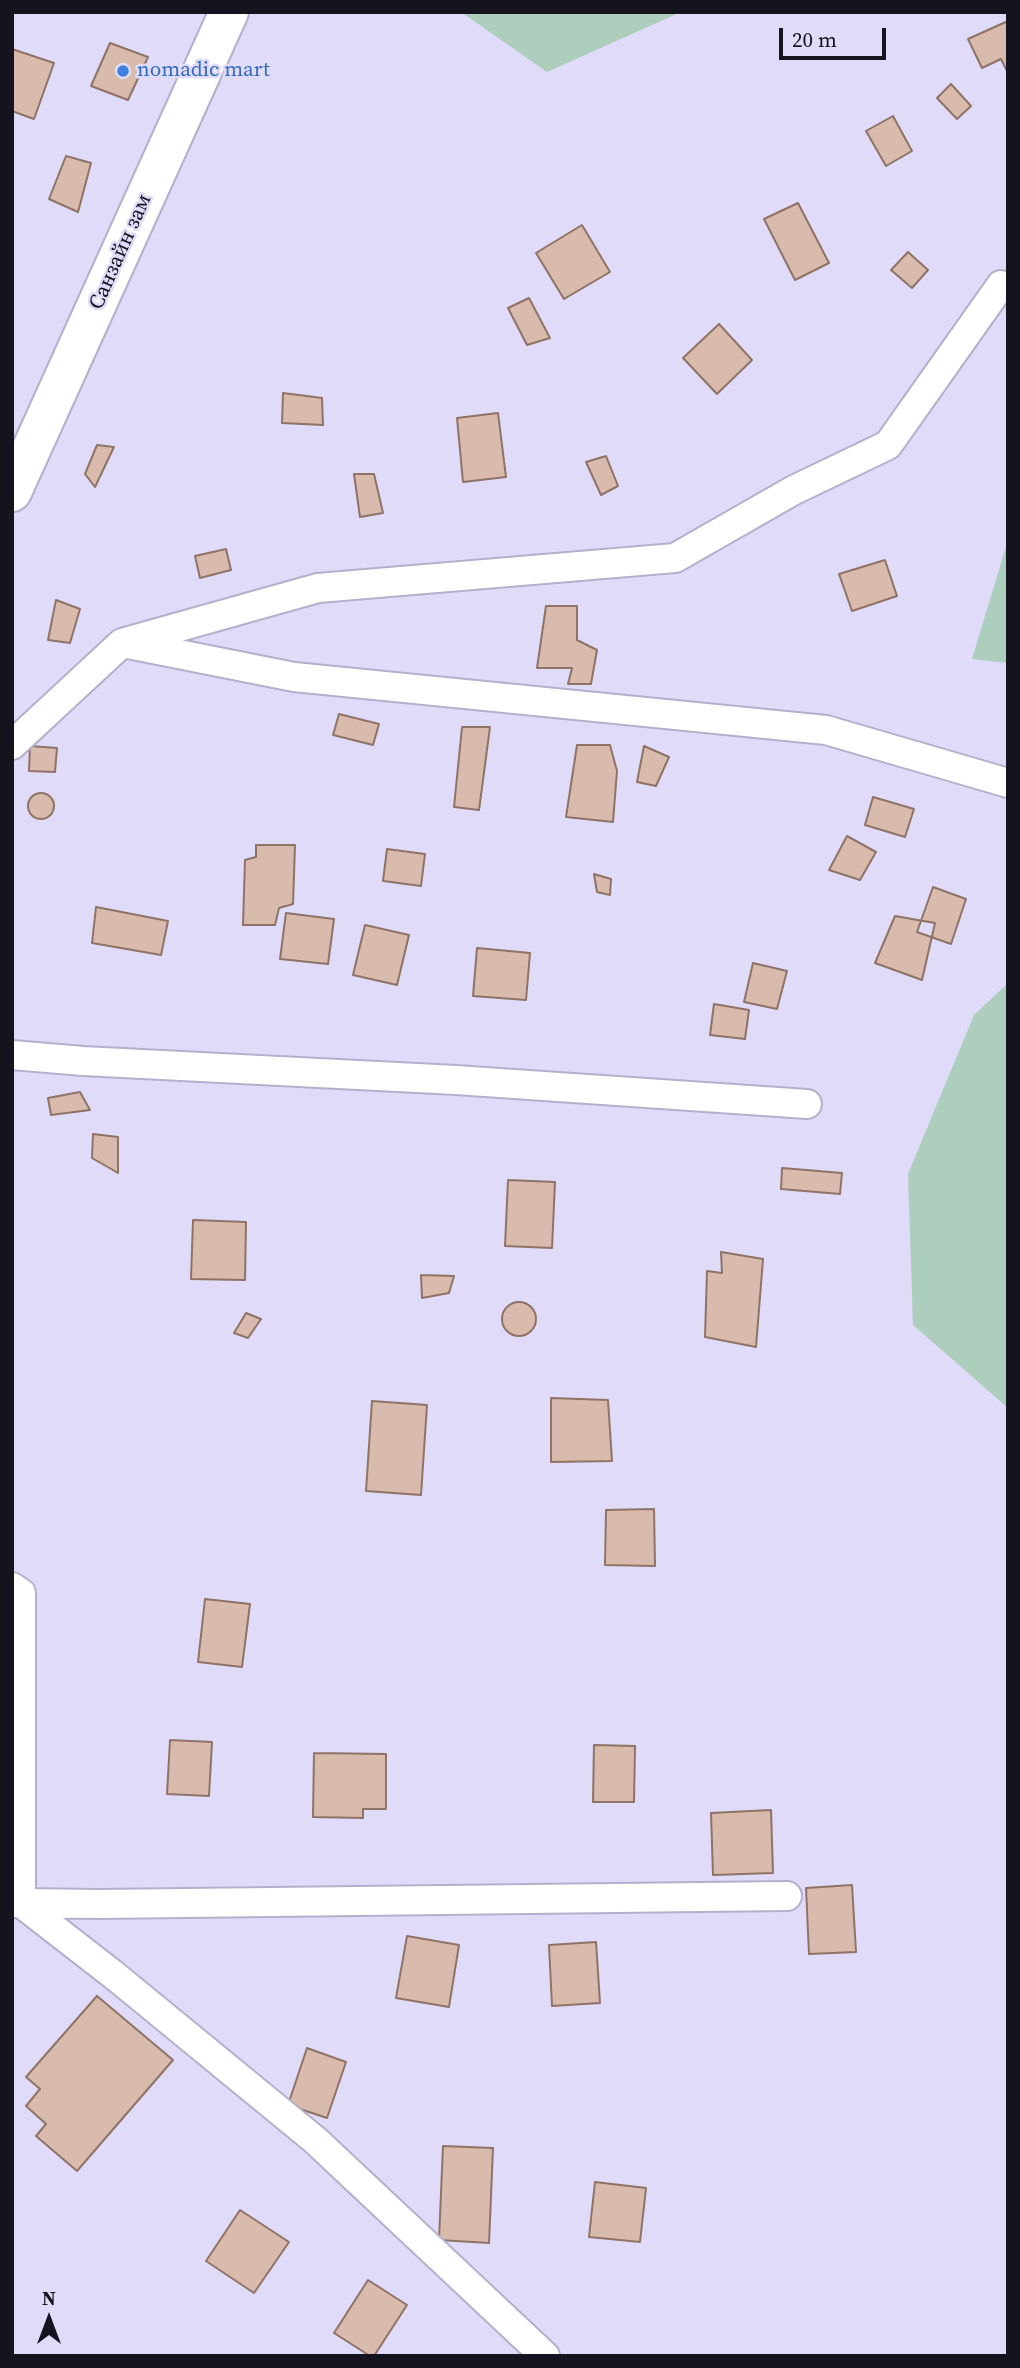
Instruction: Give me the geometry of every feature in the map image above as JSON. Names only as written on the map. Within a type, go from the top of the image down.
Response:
[{"type":"main road","name":"Санзайн зам","points":[[12,492],[229,12]]},
{"type":"street","points":[[12,745],[122,643],[318,587],[676,558],[794,490],[888,445],[1001,285]]},
{"type":"street","points":[[122,643],[294,677],[826,730],[1008,783]]},
{"type":"street","points":[[12,1055],[456,1080],[807,1104]]},
{"type":"street","points":[[12,1587],[21,1593],[17,1903]]},
{"type":"street","points":[[17,1903],[787,1896]]},
{"type":"street","points":[[17,1903],[115,1976],[315,2140],[545,2356]]},
{"type":"green space","points":[[461,12],[681,12],[547,72]]},
{"type":"green space","points":[[1008,540],[1008,663],[972,659]]},
{"type":"green space","points":[[1008,983],[1008,1408],[913,1325],[908,1174],[974,1015]]},
{"type":"building","points":[[1008,21],[1008,73],[1001,59],[982,68],[968,39]]},
{"type":"building","points":[[110,43],[148,57],[128,100],[91,86]]},
{"type":"building","points":[[12,49],[54,63],[34,119],[12,111]]},
{"type":"building","points":[[951,84],[971,106],[957,119],[937,98]]},
{"type":"building","points":[[893,116],[912,151],[886,166],[866,131]]},
{"type":"building","points":[[66,156],[91,163],[78,212],[49,199]]},
{"type":"building","points":[[798,203],[829,263],[795,280],[764,219]]},
{"type":"building","points":[[582,225],[610,272],[564,299],[536,253]]},
{"type":"building","points":[[908,252],[928,270],[912,288],[891,270]]},
{"type":"building","points":[[529,298],[550,338],[527,345],[508,308]]},
{"type":"building","points":[[719,324],[752,360],[717,394],[683,358]]},
{"type":"building","points":[[283,393],[322,398],[323,425],[282,423]]},
{"type":"building","points":[[498,413],[506,477],[463,482],[457,418]]},
{"type":"building","points":[[97,445],[114,447],[95,487],[85,474]]},
{"type":"building","points":[[606,456],[618,486],[601,495],[586,462]]},
{"type":"building","points":[[354,474],[374,474],[383,513],[360,517]]},
{"type":"building","points":[[226,549],[231,570],[200,578],[195,556]]},
{"type":"building","points":[[885,560],[897,596],[852,611],[839,574]]},
{"type":"building","points":[[56,600],[80,609],[70,643],[48,640]]},
{"type":"building","points":[[546,606],[577,606],[577,640],[597,650],[591,684],[568,684],[572,668],[537,668]]},
{"type":"building","points":[[339,714],[379,724],[373,745],[333,735]]},
{"type":"building","points":[[462,727],[490,727],[479,810],[454,807]]},
{"type":"building","points":[[577,745],[610,745],[617,771],[613,822],[566,817]]},
{"type":"building","points":[[30,746],[57,748],[55,772],[29,771]]},
{"type":"building","points":[[644,746],[669,757],[656,786],[637,782]]},
{"type":"building","points":[[41,793],[50,797],[54,806],[50,815],[41,819],[32,815],[28,806],[32,797]]},
{"type":"building","points":[[873,797],[914,809],[905,837],[865,825]]},
{"type":"building","points":[[847,836],[876,852],[860,880],[829,870]]},
{"type":"building","points":[[256,845],[295,845],[293,904],[279,908],[275,925],[243,925],[245,860],[256,857]]},
{"type":"building","points":[[387,849],[425,854],[421,886],[383,881]]},
{"type":"building","points":[[594,874],[611,879],[610,895],[597,892]]},
{"type":"building","points":[[933,887],[966,899],[951,944],[917,932]]},
{"type":"building","points":[[96,907],[168,921],[161,955],[92,943]]},
{"type":"building","points":[[286,913],[334,919],[328,964],[280,959]]},
{"type":"building","points":[[895,916],[935,923],[922,980],[875,963]]},
{"type":"building","points":[[365,925],[409,935],[397,985],[353,975]]},
{"type":"building","points":[[477,948],[530,953],[526,1000],[473,996]]},
{"type":"building","points":[[753,963],[787,971],[777,1009],[744,1002]]},
{"type":"building","points":[[714,1004],[749,1010],[745,1039],[710,1035]]},
{"type":"building","points":[[80,1092],[90,1110],[51,1115],[48,1098]]},
{"type":"building","points":[[93,1134],[118,1137],[118,1173],[92,1158]]},
{"type":"building","points":[[782,1168],[842,1173],[840,1194],[781,1189]]},
{"type":"building","points":[[508,1180],[555,1182],[552,1248],[505,1246]]},
{"type":"building","points":[[193,1220],[246,1222],[245,1280],[191,1279]]},
{"type":"building","points":[[721,1252],[763,1259],[756,1347],[705,1337],[707,1271],[722,1273]]},
{"type":"building","points":[[421,1275],[454,1276],[449,1293],[422,1298]]},
{"type":"building","points":[[519,1302],[531,1307],[536,1319],[531,1331],[519,1336],[507,1331],[502,1319],[507,1307]]},
{"type":"building","points":[[246,1313],[261,1319],[248,1338],[234,1333]]},
{"type":"building","points":[[551,1398],[608,1400],[612,1461],[551,1462]]},
{"type":"building","points":[[372,1401],[427,1405],[421,1495],[366,1491]]},
{"type":"building","points":[[654,1509],[655,1566],[605,1565],[606,1510]]},
{"type":"building","points":[[205,1599],[250,1604],[242,1667],[198,1662]]},
{"type":"building","points":[[170,1740],[212,1742],[209,1796],[167,1794]]},
{"type":"building","points":[[594,1745],[635,1746],[634,1802],[593,1802]]},
{"type":"building","points":[[314,1753],[386,1754],[386,1809],[363,1809],[363,1818],[313,1817]]},
{"type":"building","points":[[771,1810],[773,1873],[713,1875],[711,1813]]},
{"type":"building","points":[[852,1885],[856,1952],[809,1954],[806,1888]]},
{"type":"building","points":[[407,1936],[459,1945],[449,2007],[396,1998]]},
{"type":"building","points":[[596,1942],[600,2003],[552,2006],[549,1945]]},
{"type":"building","points":[[97,1996],[173,2060],[77,2171],[36,2136],[46,2124],[26,2106],[40,2089],[26,2077]]},
{"type":"building","points":[[307,2048],[346,2062],[327,2118],[288,2105]]},
{"type":"building","points":[[443,2146],[493,2148],[489,2243],[439,2240]]},
{"type":"building","points":[[595,2182],[646,2188],[640,2242],[589,2237]]},
{"type":"building","points":[[240,2210],[289,2242],[254,2293],[206,2261]]},
{"type":"building","points":[[368,2280],[407,2305],[374,2356],[334,2333]]},
{"type":"place","name":"nomadic mart","points":[[123,71]]}]
